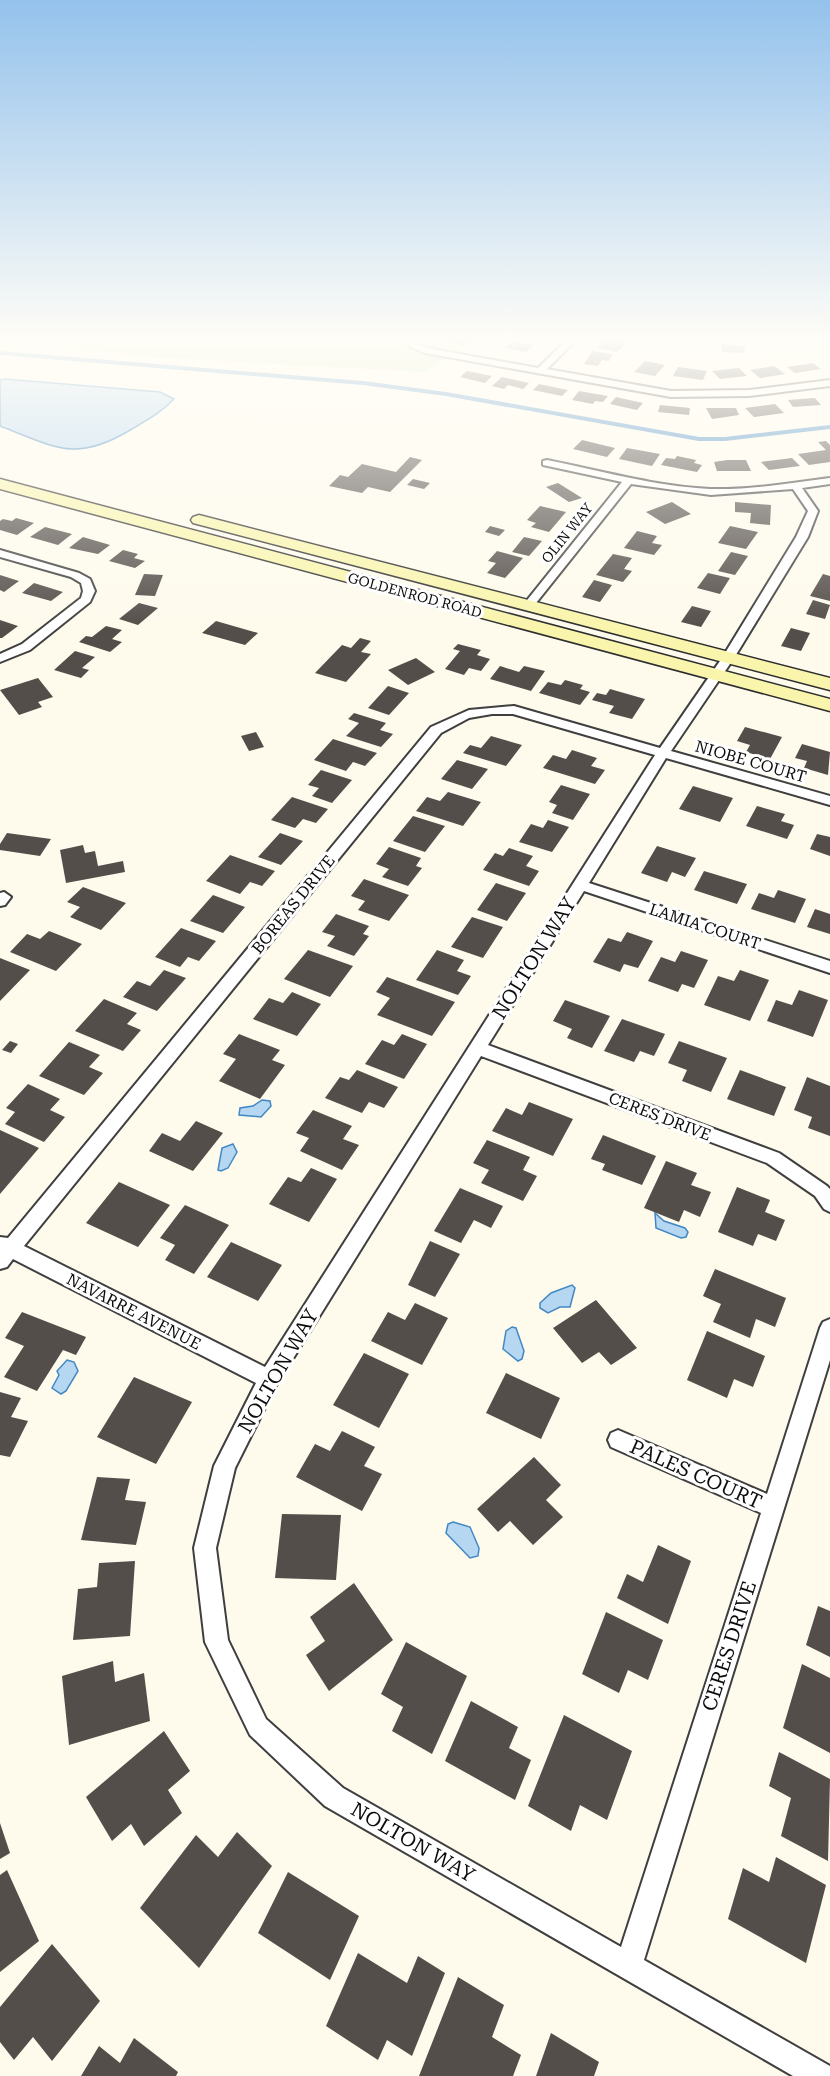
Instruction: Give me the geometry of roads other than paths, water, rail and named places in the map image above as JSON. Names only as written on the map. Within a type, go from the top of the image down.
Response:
[{"type":"main road","name":"GOLDENROD ROAD","points":[[0,468],[528,606],[721,666],[830,705]]},
{"type":"main road","name":"GOLDENROD ROAD","points":[[0,484],[217,542],[721,666],[830,684]]},
{"type":"main road","points":[[217,542],[236,540],[283,552],[314,550]]},
{"type":"street","points":[[547,463],[670,487],[734,492],[830,480]]},
{"type":"street","name":"OLIN WAY","points":[[528,606],[630,479]]},
{"type":"street","name":"NOLTON WAY","points":[[795,485],[813,511],[802,537],[268,1379],[225,1466],[205,1548],[217,1642],[258,1727],[334,1797],[820,2076]]},
{"type":"street","points":[[0,553],[75,575],[86,581],[89,591],[86,600],[26,647],[0,658]]},
{"type":"street","name":"BOREAS DRIVE","points":[[3,1251],[436,730],[456,717],[480,710],[514,710],[663,753]]},
{"type":"street","name":"NIOBE COURT","points":[[663,753],[830,801]]},
{"type":"street","name":"LAMIA COURT","points":[[580,885],[830,967]]},
{"type":"street","name":"CERES DRIVE","points":[[477,1048],[773,1158],[820,1191],[830,1204]]},
{"type":"street","name":"NAVARRE AVENUE","points":[[3,1251],[268,1379]]},
{"type":"street","name":"CERES DRIVE","points":[[629,1965],[830,1328]]},
{"type":"street","name":"PALES COURT","points":[[618,1440],[773,1508]]},
{"type":"water","points":[[22,435],[122,435],[96,446],[81,449],[52,446]]},
{"type":"water","points":[[262,1100],[270,1101],[271,1106],[261,1117],[239,1115],[240,1108],[253,1106]]},
{"type":"water","points":[[233,1144],[237,1152],[228,1168],[218,1170],[222,1148]]},
{"type":"water","points":[[655,1213],[664,1221],[685,1228],[688,1232],[686,1237],[681,1238],[656,1228]]},
{"type":"water","points":[[572,1285],[575,1288],[570,1307],[560,1307],[548,1313],[540,1308],[540,1303],[551,1293]]},
{"type":"water","points":[[512,1327],[516,1328],[524,1351],[522,1359],[518,1361],[503,1349],[506,1331]]},
{"type":"water","points":[[67,1360],[74,1362],[78,1371],[66,1391],[61,1394],[52,1388],[59,1375],[57,1371]]},
{"type":"water","points":[[453,1522],[470,1527],[479,1548],[478,1556],[470,1558],[446,1533],[448,1524]]},
{"type":"waterway","points":[[676,435],[699,439],[761,435]]}]
